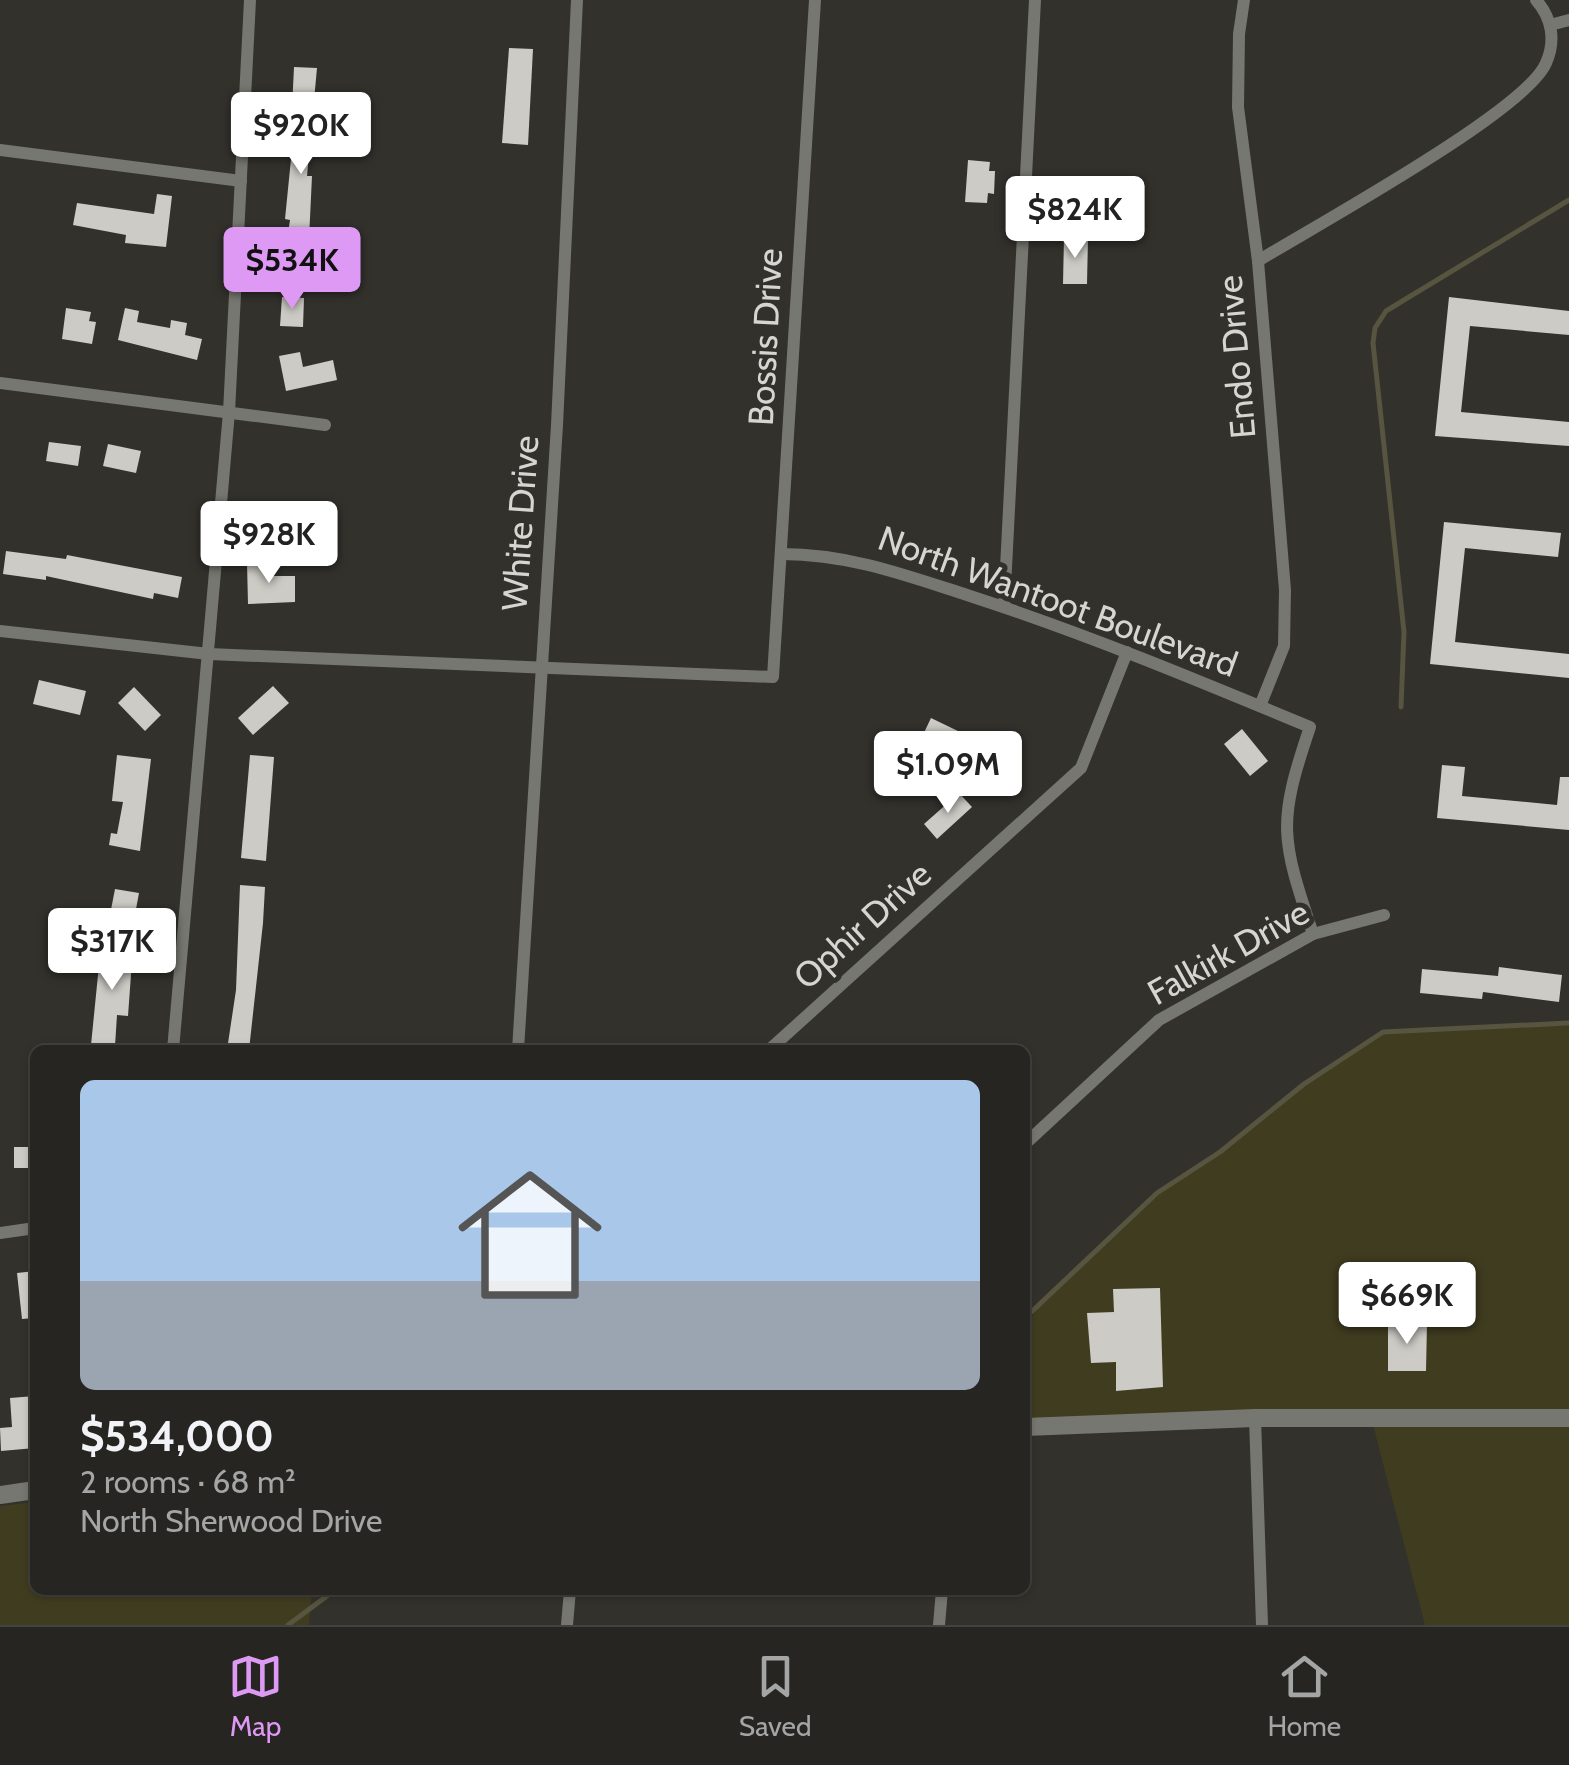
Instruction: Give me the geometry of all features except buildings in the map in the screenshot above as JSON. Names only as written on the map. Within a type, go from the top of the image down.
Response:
[{"type":"main road","points":[[1030,1427],[1255,1418],[1569,1418]]},
{"type":"main road","points":[[0,1495],[30,1491]]},
{"type":"street","points":[[173,1045],[229,412],[250,0]]},
{"type":"street","name":"White Drive","points":[[518,1045],[577,0]]},
{"type":"street","name":"Bossis Drive","points":[[540,664],[772,676],[815,0]]},
{"type":"street","points":[[1004,607],[1035,0]]},
{"type":"street","name":"Endo Drive","points":[[1244,0],[1238,34],[1238,107],[1258,261],[1286,628],[1284,646],[1260,706]]},
{"type":"street","points":[[1258,261],[1509,106],[1546,65],[1550,26],[1536,0]]},
{"type":"street","points":[[1550,26],[1569,20]]},
{"type":"street","points":[[0,150],[241,180]]},
{"type":"street","points":[[0,383],[325,425]]},
{"type":"street","name":"North Wantoot Boulevard","points":[[782,554],[826,554],[870,563],[1127,652],[1310,727],[1286,796],[1284,837],[1313,934]]},
{"type":"street","points":[[0,632],[209,654],[540,664]]},
{"type":"street","name":"Ophir Drive","points":[[775,1045],[1081,768],[1127,652]]},
{"type":"street","name":"Falkirk Drive","points":[[1030,1139],[1158,1020],[1313,934],[1384,915]]},
{"type":"street","points":[[0,1233],[30,1229]]},
{"type":"street","points":[[1255,1418],[1262,1625]]},
{"type":"street","points":[[566,1625],[569,1595]]},
{"type":"street","points":[[939,1625],[942,1595]]},
{"type":"shaded area","points":[[1569,1026],[1569,1625],[1425,1625],[1372,1421],[1030,1427],[1030,1320],[1039,1306],[1157,1193],[1220,1152],[1304,1084],[1383,1032],[1424,1027]]},
{"type":"shaded area","points":[[30,1503],[30,1595],[312,1595],[309,1625],[0,1625],[0,1506]]},
{"type":"waterway","points":[[1401,707],[1404,632],[1373,343],[1375,328],[1386,311],[1569,200]]},
{"type":"waterway","points":[[1030,1313],[1157,1193],[1220,1152],[1304,1084],[1383,1032],[1569,1023]]},
{"type":"waterway","points":[[288,1625],[328,1595]]}]
